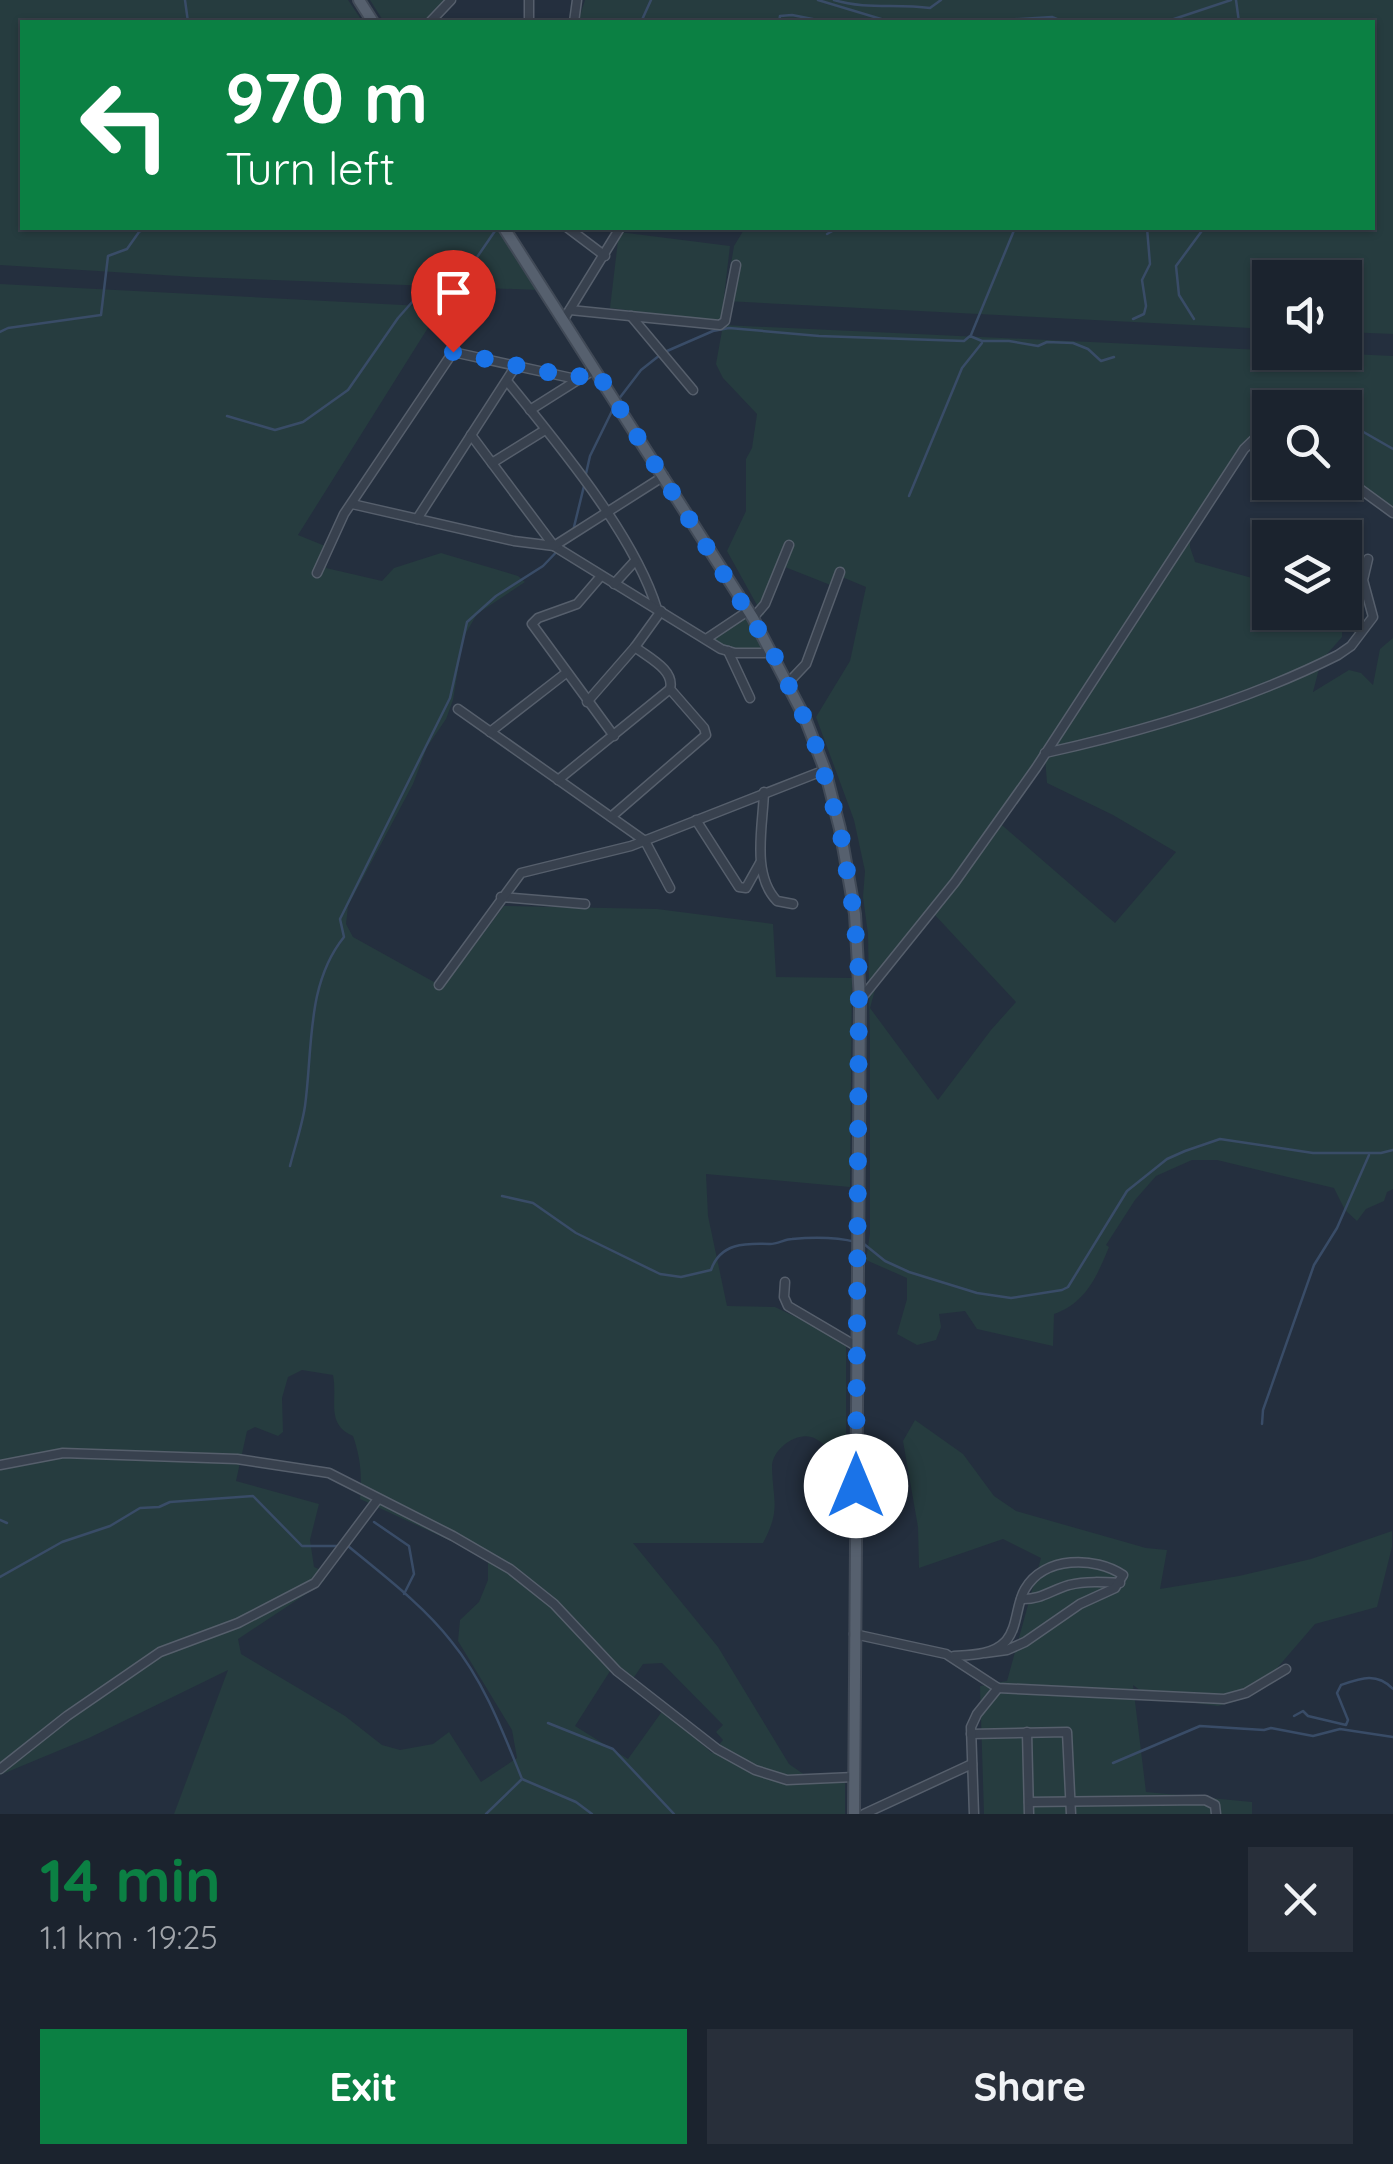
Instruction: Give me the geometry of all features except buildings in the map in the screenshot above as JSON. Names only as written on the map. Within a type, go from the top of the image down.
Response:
[{"type":"main road","points":[[505,230],[567,315],[595,369],[773,653],[824,770],[840,829],[852,892],[860,1000],[854,1814]]},
{"type":"street","points":[[432,20],[452,0]]},
{"type":"street","points":[[571,230],[605,256]]},
{"type":"street","points":[[567,315],[619,230]]},
{"type":"street","points":[[567,315],[631,316],[720,325],[725,321],[736,265]]},
{"type":"street","points":[[631,316],[693,390]]},
{"type":"street","points":[[317,573],[334,533],[450,354],[459,351],[576,378]]},
{"type":"street","points":[[417,518],[517,364]]},
{"type":"street","points":[[530,410],[595,369]]},
{"type":"street","points":[[507,381],[606,513],[636,561],[659,610]]},
{"type":"street","points":[[492,463],[545,430]]},
{"type":"street","points":[[471,435],[554,546],[728,651],[773,653]]},
{"type":"street","points":[[860,1000],[955,882],[1046,753],[1252,441]]},
{"type":"street","points":[[352,504],[528,544],[554,546],[664,476]]},
{"type":"street","points":[[1362,490],[1393,513]]},
{"type":"street","points":[[706,640],[765,604],[789,544]]},
{"type":"street","points":[[1046,753],[1107,739],[1248,694],[1338,655],[1351,646],[1373,617],[1363,580],[1368,559]]},
{"type":"street","points":[[614,584],[636,561]]},
{"type":"street","points":[[788,683],[806,664],[840,572]]},
{"type":"street","points":[[600,576],[578,604],[563,607],[532,624],[614,736]]},
{"type":"street","points":[[587,702],[635,647],[659,610]]},
{"type":"street","points":[[558,780],[670,689],[670,675],[635,647]]},
{"type":"street","points":[[728,651],[750,698]]},
{"type":"street","points":[[490,732],[566,672]]},
{"type":"street","points":[[610,816],[705,737],[704,728],[670,689]]},
{"type":"street","points":[[458,710],[645,841],[670,888]]},
{"type":"street","points":[[438,985],[525,871],[645,841],[824,770]]},
{"type":"street","points":[[764,792],[762,861],[768,891],[776,901],[793,904]]},
{"type":"street","points":[[696,820],[740,887],[746,888],[762,861]]},
{"type":"street","points":[[502,897],[585,904]]},
{"type":"street","points":[[785,1282],[788,1306],[856,1346]]},
{"type":"street","points":[[0,1465],[63,1453],[237,1459],[322,1470],[453,1536],[523,1578],[554,1604],[618,1672],[717,1750],[755,1770],[786,1780],[854,1776]]},
{"type":"street","points":[[0,1769],[67,1716],[160,1652],[238,1622],[315,1583],[378,1500]]},
{"type":"street","points":[[952,1657],[984,1653],[1007,1650],[1025,1642],[1080,1604],[1120,1583],[1124,1575],[1074,1563],[1056,1564],[1037,1575],[1021,1599],[1007,1639],[984,1653]]},
{"type":"street","points":[[1021,1599],[1041,1598],[1082,1583],[1120,1583]]},
{"type":"street","points":[[854,1634],[936,1650],[998,1688],[1232,1698],[1286,1669]]},
{"type":"street","points":[[974,1814],[974,1718],[998,1688]]},
{"type":"street","points":[[1028,1732],[1029,1814]]},
{"type":"street","points":[[971,1734],[1067,1732],[1072,1814]]},
{"type":"street","points":[[864,1814],[972,1764]]},
{"type":"street","points":[[1146,1801],[1147,1814]]},
{"type":"street","points":[[1029,1802],[1210,1801],[1216,1814]]},
{"type":"green space","points":[[0,0],[348,0],[362,20],[20,20],[20,230],[500,230],[539,290],[195,277],[0,265]]},
{"type":"green space","points":[[370,0],[450,0],[429,20],[383,20]]},
{"type":"green space","points":[[585,0],[1393,0],[1393,334],[1362,333],[1362,260],[1252,260],[1252,328],[725,301],[734,246],[744,230],[1375,230],[1375,20],[579,20]]},
{"type":"green space","points":[[619,232],[730,246],[721,322],[610,308]]},
{"type":"green space","points":[[0,284],[441,307],[298,535],[330,548],[326,568],[382,581],[394,568],[441,553],[518,576],[525,582],[477,614],[463,638],[446,719],[427,747],[413,784],[348,906],[346,924],[353,937],[443,987],[504,906],[657,909],[773,924],[776,977],[852,978],[850,1187],[706,1174],[708,1216],[727,1306],[775,1307],[846,1341],[846,1465],[824,1444],[809,1437],[794,1439],[781,1448],[773,1461],[774,1513],[763,1543],[633,1543],[718,1647],[789,1764],[812,1780],[845,1775],[845,1814],[174,1814],[228,1670],[89,1738],[0,1775]],"holes":[[[302,1370],[333,1375],[336,1418],[344,1431],[353,1436],[358,1452],[360,1499],[488,1558],[488,1580],[479,1602],[460,1620],[458,1641],[512,1730],[517,1758],[481,1782],[449,1732],[433,1744],[400,1750],[382,1745],[345,1716],[241,1654],[238,1639],[315,1588],[324,1581],[326,1572],[314,1567],[310,1540],[319,1504],[236,1481],[247,1431],[255,1427],[278,1436],[283,1432],[282,1398],[288,1377]],[[662,1663],[723,1725],[716,1732],[723,1740],[712,1753],[663,1710],[628,1759],[575,1726],[612,1668],[630,1683],[643,1664]]]},
{"type":"green space","points":[[723,325],[1252,349],[1252,370],[1362,370],[1362,355],[1393,356],[1393,514],[1362,495],[1362,390],[1252,390],[1252,444],[1209,501],[1192,534],[1190,547],[1195,562],[1252,578],[1252,630],[1342,630],[1342,637],[1321,661],[1313,692],[1349,670],[1361,673],[1373,685],[1380,649],[1393,638],[1393,1189],[1384,1201],[1366,1209],[1357,1221],[1345,1210],[1334,1188],[1217,1160],[1192,1160],[1156,1176],[1135,1200],[1106,1245],[1109,1247],[1089,1287],[1074,1303],[1054,1314],[1053,1346],[977,1329],[965,1311],[939,1314],[941,1327],[936,1340],[917,1345],[897,1334],[907,1299],[907,1278],[866,1260],[870,1233],[870,1043],[865,871],[854,820],[816,717],[850,661],[866,587],[842,577],[833,586],[785,567],[763,616],[727,551],[746,511],[746,459],[752,448],[757,414],[723,378],[716,364]],"holes":[[[1048,742],[1047,783],[1176,852],[1115,923],[996,820]],[[934,914],[1016,1002],[938,1100],[870,1008],[878,979]]]},
{"type":"green space","points":[[748,616],[769,651],[722,647],[710,639]]},
{"type":"green space","points":[[915,1420],[963,1454],[994,1496],[1016,1511],[1146,1548],[1167,1550],[1160,1589],[1311,1559],[1392,1531],[1392,1547],[1377,1607],[1315,1624],[1272,1674],[1232,1702],[1218,1706],[1165,1699],[1148,1696],[1133,1685],[1146,1792],[1252,1802],[1252,1814],[984,1814],[980,1686],[1007,1681],[1041,1558],[1003,1539],[919,1568],[918,1527],[903,1441]]},
{"type":"waterway","points":[[185,0],[188,20]]},
{"type":"waterway","points":[[642,20],[651,0]]},
{"type":"waterway","points":[[818,0],[884,20]]},
{"type":"waterway","points":[[834,0],[930,8],[941,0]]},
{"type":"waterway","points":[[1171,20],[1231,0]]},
{"type":"waterway","points":[[1236,0],[1239,20]]},
{"type":"waterway","points":[[779,20],[780,16],[792,15],[818,20]]},
{"type":"waterway","points":[[1003,20],[1059,20]]},
{"type":"waterway","points":[[0,332],[101,315],[108,256],[127,249],[143,230]]},
{"type":"waterway","points":[[227,416],[275,430],[303,422],[348,390],[398,318],[446,264],[455,261],[471,266],[496,230]]},
{"type":"waterway","points":[[827,234],[834,230]]},
{"type":"waterway","points":[[971,335],[1014,230]]},
{"type":"waterway","points":[[1133,319],[1144,314],[1146,306],[1142,280],[1150,264],[1147,230]]},
{"type":"waterway","points":[[1194,319],[1179,295],[1176,266],[1203,230]]},
{"type":"waterway","points":[[667,351],[729,328],[819,336],[964,341],[970,336],[982,341],[1038,346],[1047,342],[1073,343],[1088,349],[1101,361],[1114,357]]},
{"type":"waterway","points":[[909,496],[962,368],[982,343]]},
{"type":"waterway","points":[[618,400],[641,370],[660,355]]},
{"type":"waterway","points":[[585,478],[590,456],[614,407]]},
{"type":"waterway","points":[[1362,431],[1393,449]]},
{"type":"waterway","points":[[573,531],[584,486]]},
{"type":"waterway","points":[[290,1166],[305,1106],[317,996],[332,955],[344,937],[340,919],[450,698],[467,622],[496,596],[543,566],[566,542]]},
{"type":"waterway","points":[[864,1244],[885,1261],[909,1272],[977,1293],[1011,1298],[1062,1290],[1068,1287],[1127,1191],[1167,1159],[1185,1151],[1220,1139],[1313,1153],[1393,1150]]},
{"type":"waterway","points":[[1262,1424],[1263,1410],[1314,1265],[1337,1228],[1369,1155]]},
{"type":"waterway","points":[[502,1196],[533,1203],[576,1233],[660,1274],[681,1277],[711,1270],[720,1254],[743,1245],[808,1238],[856,1242]]},
{"type":"waterway","points":[[0,1577],[62,1542],[110,1526],[140,1508],[253,1496],[302,1546],[348,1546],[415,1603],[451,1641],[473,1673],[522,1779],[576,1802],[592,1814]]},
{"type":"waterway","points":[[0,1520],[7,1523]]},
{"type":"waterway","points":[[374,1522],[409,1546],[414,1574],[404,1594]]},
{"type":"waterway","points":[[1294,1716],[1303,1711],[1308,1716],[1346,1725],[1348,1720],[1337,1693],[1341,1685],[1375,1678],[1393,1689]]},
{"type":"waterway","points":[[548,1723],[613,1749],[674,1814]]},
{"type":"waterway","points":[[1113,1763],[1200,1726],[1271,1728],[1313,1736],[1340,1729],[1393,1737]]},
{"type":"waterway","points":[[486,1814],[521,1780]]},
{"type":"route","points":[[453,352],[576,378],[595,369],[756,623],[813,736],[840,829],[858,944],[856,1486]]}]
